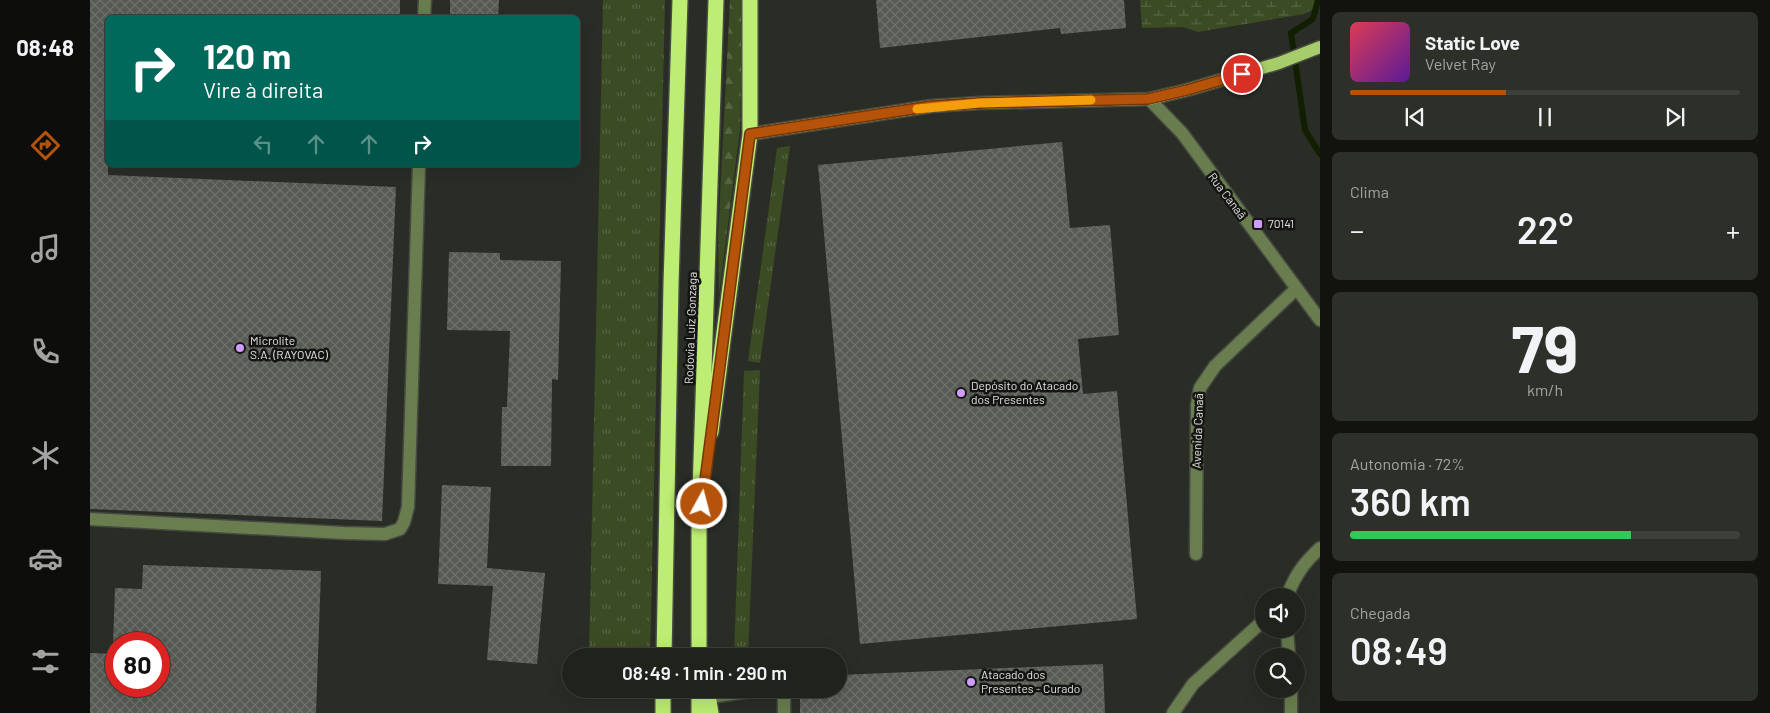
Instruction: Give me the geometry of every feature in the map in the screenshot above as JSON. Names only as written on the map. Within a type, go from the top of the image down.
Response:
[{"type":"highway","name":"Rodovia Luiz Gonzaga","points":[[664,648],[670,284],[680,0]]},
{"type":"highway","name":"Rodovia Luiz Gonzaga","points":[[699,648],[699,523],[716,0]]},
{"type":"highway","points":[[699,523],[750,134],[750,0]]},
{"type":"highway","points":[[663,698],[663,713]]},
{"type":"highway","points":[[698,713],[703,698]]},
{"type":"highway","points":[[707,698],[711,713]]},
{"type":"main road","points":[[750,134],[932,106],[1148,99],[1187,90],[1279,63],[1315,49]]},
{"type":"street","points":[[424,15],[425,0]]},
{"type":"street","name":"Rua Canaã","points":[[1148,99],[1182,133],[1320,320]]},
{"type":"street","points":[[90,520],[385,534],[400,529],[408,507],[419,167]]},
{"type":"street","name":"Avenida Canaã","points":[[1196,554],[1197,405],[1200,388],[1215,366],[1296,289]]},
{"type":"street","points":[[1290,588],[1295,576],[1320,548]]},
{"type":"street","points":[[1173,713],[1193,684],[1255,628]]},
{"type":"street","points":[[784,698],[784,713]]},
{"type":"street","points":[[1291,698],[1291,713]]},
{"type":"green space","points":[[603,0],[665,0],[650,648],[589,648]]},
{"type":"green space","points":[[730,0],[742,0],[743,6],[740,129],[719,295],[718,237]]},
{"type":"green space","points":[[1140,0],[1318,0],[1316,8],[1304,14],[1198,32],[1183,27],[1142,28]]},
{"type":"green space","points":[[790,146],[760,363],[748,361],[777,148]]},
{"type":"green space","points":[[760,370],[748,648],[734,648],[744,371]]},
{"type":"building","name":"Microlite S.A. (RAYOVAC)","points":[[90,0],[400,0],[400,15],[105,15],[105,167],[108,167],[108,175],[396,187],[382,521],[90,509]]},
{"type":"building","points":[[450,0],[499,0],[498,15],[450,15]]},
{"type":"building","points":[[876,0],[1124,0],[1126,28],[1061,34],[1060,28],[880,48]]},
{"type":"building","name":"Depósito do Atacado dos Presentes","points":[[1062,142],[1070,228],[1110,225],[1119,335],[1078,339],[1083,394],[1117,391],[1137,619],[860,644],[818,165]]},
{"type":"building","points":[[449,252],[500,253],[500,260],[561,261],[558,380],[552,379],[551,466],[501,466],[502,407],[507,407],[510,331],[447,330]]},
{"type":"building","points":[[442,485],[491,487],[487,568],[545,573],[537,664],[487,660],[493,586],[438,584]]},
{"type":"building","points":[[143,565],[321,571],[316,713],[90,713],[90,653],[105,654],[105,697],[170,697],[170,632],[113,632],[115,588],[142,589]]},
{"type":"building","name":"Atacado dos Presentes - Curado","points":[[1103,664],[1105,713],[800,713],[800,698],[847,698],[847,675]]},
{"type":"waterway","points":[[1318,0],[1313,19],[1291,33],[1305,130],[1320,154]]},
{"type":"slow traffic","points":[[917,109],[932,106],[979,103],[1091,100]]},
{"type":"place","name":"70141","points":[[1258,224]]},
{"type":"place","name":"Microlite S.A. (RAYOVAC)","points":[[240,348]]},
{"type":"place","name":"Depósito do Atacado dos Presentes","points":[[961,393]]},
{"type":"place","name":"Atacado dos Presentes - Curado","points":[[971,682]]},
{"type":"route","points":[[702,504],[750,134],[932,106],[1148,99],[1242,74]]}]
